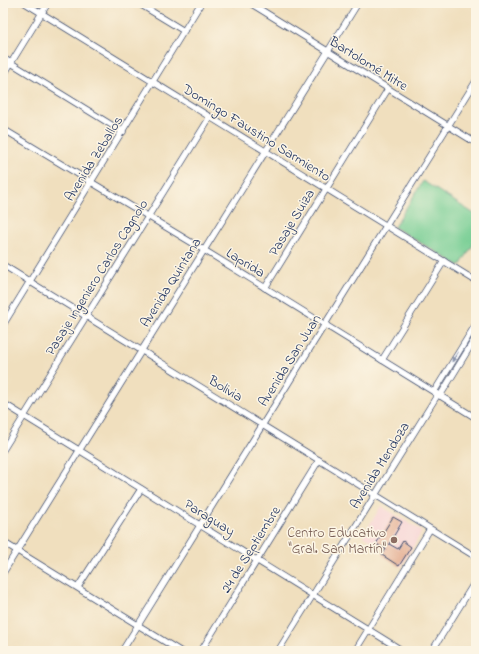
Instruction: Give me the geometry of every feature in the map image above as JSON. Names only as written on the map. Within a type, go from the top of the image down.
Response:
[{"type":"street","name":"Domingo Faustino Sarmiento","points":[[25,3],[476,281]]},
{"type":"street","points":[[3,76],[48,3]]},
{"type":"street","points":[[138,3],[184,31]]},
{"type":"street","name":"Avenida Zeballos","points":[[3,325],[154,82],[201,3]]},
{"type":"street","name":"Bartolomé Mitre","points":[[250,3],[476,142]]},
{"type":"street","name":"Avenida Quintana","points":[[3,573],[358,3]]},
{"type":"street","points":[[3,58],[123,132]]},
{"type":"street","name":"Avenida San Juan","points":[[122,651],[200,524],[326,325],[476,81]]},
{"type":"street","name":"Pasaje Suiza","points":[[265,288],[388,88]]},
{"type":"street","name":"Pasaje Ingeniero Carlos Cagnolo","points":[[3,450],[210,117]]},
{"type":"street","name":"Laprida","points":[[3,129],[204,250],[476,418]]},
{"type":"street","points":[[382,360],[444,261]]},
{"type":"street","name":"Bolivia","points":[[3,265],[263,424],[476,557]]},
{"type":"street","name":"Avenida Mendoza","points":[[278,651],[437,394],[476,324]]},
{"type":"street","name":"Avenida Mendoza","points":[[437,394],[476,337]]},
{"type":"street","name":"Paraguay","points":[[3,403],[404,651]]},
{"type":"street","name":"24 de Septiembre","points":[[201,651],[320,460]]},
{"type":"street","points":[[78,587],[141,489]]},
{"type":"street","points":[[355,651],[430,529]]},
{"type":"street","points":[[3,542],[180,651]]},
{"type":"street","points":[[432,651],[476,580]]},
{"type":"shaded area","name":"Centro Educativo \"Gral. San Martín\"","points":[[381,506],[420,530],[421,533],[401,567],[382,555],[385,549],[363,536]]},
{"type":"green space","points":[[423,181],[476,215],[476,240],[460,266],[394,227]]},
{"type":"building","points":[[393,517],[402,522],[389,544],[398,549],[403,541],[411,547],[399,566],[382,555],[386,549],[376,544]]},
{"type":"place","name":"Centro Educativo \"Gral. San Martín\"","points":[[394,540]]}]
